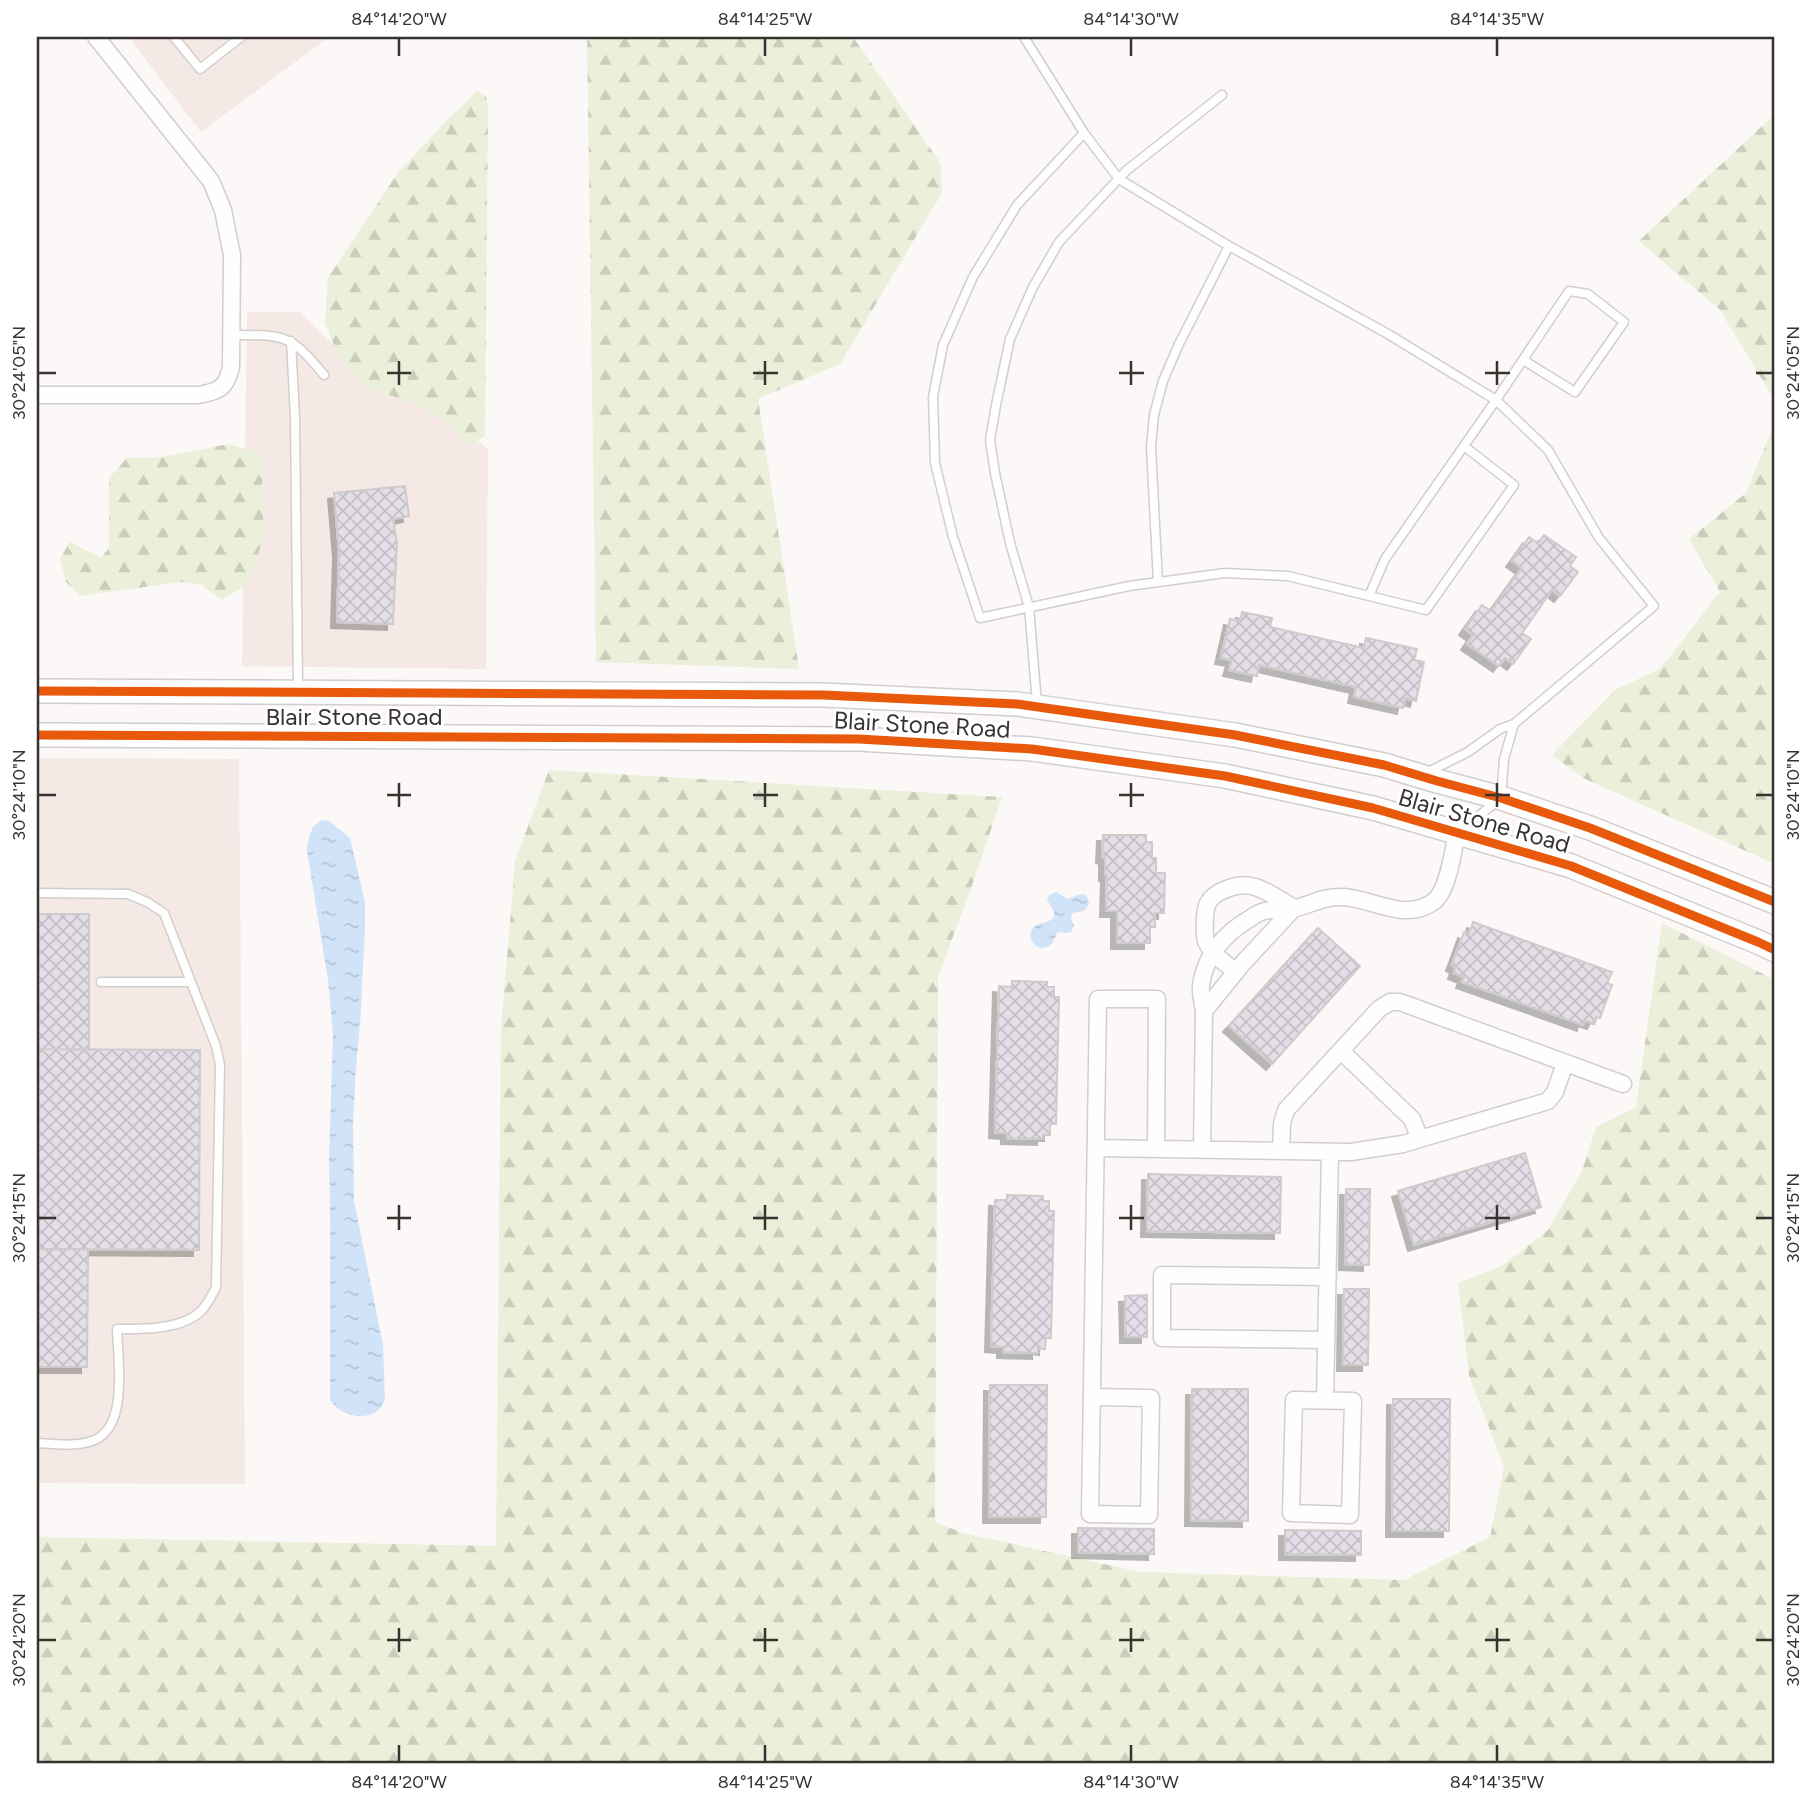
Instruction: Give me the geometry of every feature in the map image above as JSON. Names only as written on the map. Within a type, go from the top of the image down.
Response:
[{"type":"main road","name":"Blair Stone Road","points":[[37,691],[823,695],[1017,704],[1235,735],[1384,765],[1501,798],[1590,828],[1775,902]]},
{"type":"main road","name":"Blair Stone Road","points":[[37,735],[859,739],[1031,749],[1225,776],[1373,808],[1571,866],[1775,950]]},
{"type":"street","points":[[37,395],[199,396],[217,391],[228,380],[231,367],[232,255],[223,210],[211,181],[96,37]]},
{"type":"street","points":[[1202,1150],[1202,983],[1208,963],[1222,939],[1239,925],[1264,911],[1294,908],[1332,897],[1348,897],[1404,910],[1416,910],[1431,904],[1439,897],[1445,883],[1457,833]]},
{"type":"street","points":[[1236,972],[1213,953],[1205,939],[1208,903],[1220,892],[1233,886],[1248,885],[1260,888],[1294,908]]},
{"type":"street","points":[[1204,1011],[1294,908]]},
{"type":"street","points":[[1092,1397],[1151,1398],[1149,1515],[1090,1514],[1098,999],[1157,999],[1156,1149]]},
{"type":"street","points":[[1281,1151],[1282,1124],[1286,1110],[1379,1009],[1390,1002],[1400,1002],[1623,1084]]},
{"type":"street","points":[[1341,1051],[1412,1119],[1420,1139]]},
{"type":"street","points":[[1096,1148],[1351,1152],[1403,1144],[1548,1101],[1555,1092],[1565,1063]]},
{"type":"street","points":[[1325,1400],[1330,1152]]},
{"type":"street","points":[[1326,1340],[1162,1338],[1162,1275],[1328,1277]]},
{"type":"street","points":[[1294,1400],[1325,1400],[1353,1401],[1350,1515],[1291,1513],[1294,1400]]},
{"type":"lane","points":[[174,37],[200,69],[242,37]]},
{"type":"lane","points":[[1024,37],[1084,133],[1119,179],[1229,246],[1388,334],[1496,400],[1548,450],[1599,538],[1654,606],[1514,724],[1500,729],[1468,751],[1420,776]]},
{"type":"lane","points":[[1037,707],[1029,607],[1010,543],[990,440],[1010,339],[1033,287],[1059,242],[1127,170],[1222,95]]},
{"type":"lane","points":[[1084,133],[1017,205],[973,277],[943,345],[933,397],[935,463],[953,537],[980,618],[1129,586],[1225,573],[1288,576],[1426,610],[1514,485],[1464,446]]},
{"type":"lane","points":[[1158,582],[1151,447],[1154,415],[1163,381],[1179,344],[1229,246]]},
{"type":"lane","points":[[1369,596],[1385,559],[1569,291],[1588,294],[1624,322],[1575,392],[1523,360]]},
{"type":"lane","points":[[231,335],[274,335],[291,341],[307,354],[324,375]]},
{"type":"lane","points":[[291,341],[295,417],[298,693]]},
{"type":"lane","points":[[1457,833],[1501,798],[1504,759],[1514,724]]},
{"type":"lane","points":[[37,893],[128,894],[164,913],[216,1046],[220,1065],[216,1289],[202,1311],[191,1318],[161,1328],[117,1329],[119,1400],[116,1415],[104,1435],[92,1442],[68,1445],[37,1443]]},
{"type":"lane","points":[[101,982],[191,982]]},
{"type":"shaded area","points":[[129,37],[329,37],[201,132]]},
{"type":"shaded area","points":[[247,312],[300,312],[381,391],[430,403],[488,449],[486,669],[242,666]]},
{"type":"shaded area","points":[[37,758],[239,759],[245,1484],[37,1483]]},
{"type":"green space","points":[[587,37],[853,37],[941,164],[942,193],[840,364],[758,399],[799,669],[596,662]]},
{"type":"green space","points":[[477,91],[486,96],[488,109],[485,436],[469,446],[448,422],[413,403],[366,387],[339,357],[325,323],[328,278],[397,174]]},
{"type":"green space","points":[[1775,114],[1775,401],[1720,310],[1639,241]]},
{"type":"green space","points":[[1775,422],[1775,864],[1583,778],[1552,755],[1615,690],[1660,669],[1720,592],[1689,539],[1746,493]]},
{"type":"green space","points":[[228,444],[261,453],[264,536],[249,583],[222,600],[200,584],[181,582],[80,596],[66,582],[60,559],[70,542],[101,558],[109,548],[109,478],[127,458],[162,457]]},
{"type":"green space","points":[[549,770],[1002,797],[938,977],[935,1522],[963,1533],[1140,1572],[1404,1580],[1490,1537],[1504,1467],[1469,1375],[1458,1283],[1502,1266],[1548,1230],[1582,1171],[1596,1127],[1636,1107],[1662,923],[1775,980],[1775,1764],[37,1764],[37,1537],[496,1546],[501,1030],[515,861]]},
{"type":"water","points":[[322,820],[329,821],[350,838],[365,902],[353,1123],[354,1201],[383,1345],[385,1399],[375,1412],[359,1416],[343,1411],[330,1400],[329,1160],[333,1033],[328,980],[307,851],[310,833]]},
{"type":"water","points":[[1056,892],[1068,899],[1084,895],[1089,904],[1084,911],[1072,913],[1074,926],[1071,932],[1058,932],[1051,945],[1040,948],[1031,940],[1031,931],[1036,925],[1054,917],[1054,911],[1047,900],[1049,895]]},
{"type":"building","points":[[405,486],[409,516],[393,519],[397,543],[393,624],[337,622],[339,551],[334,493]]},
{"type":"building","points":[[1544,535],[1576,557],[1570,566],[1578,572],[1560,596],[1552,590],[1522,633],[1531,639],[1513,664],[1505,658],[1499,666],[1467,644],[1473,635],[1465,629],[1482,605],[1491,611],[1522,568],[1512,561],[1529,537],[1538,543]]},
{"type":"building","points":[[1242,612],[1272,618],[1270,627],[1364,648],[1366,638],[1417,649],[1414,660],[1424,662],[1416,701],[1405,698],[1403,708],[1354,697],[1356,687],[1259,665],[1257,676],[1229,670],[1232,660],[1221,658],[1230,619],[1240,621]]},
{"type":"building","points":[[1103,835],[1146,835],[1146,842],[1152,842],[1156,873],[1165,873],[1164,913],[1155,913],[1155,927],[1150,927],[1150,943],[1117,943],[1117,911],[1106,911],[1107,875],[1105,858],[1102,857]]},
{"type":"building","points":[[38,914],[89,914],[89,1050],[37,1049]]},
{"type":"building","points":[[1473,922],[1612,972],[1607,983],[1612,985],[1600,1018],[1596,1017],[1593,1023],[1584,1020],[1583,1025],[1462,982],[1464,977],[1454,973],[1456,967],[1452,965],[1464,932],[1469,934]]},
{"type":"building","points":[[1318,928],[1360,966],[1272,1064],[1229,1026]]},
{"type":"building","points":[[1012,981],[1047,982],[1047,987],[1054,987],[1054,997],[1059,997],[1056,1124],[1050,1124],[1050,1135],[1043,1135],[1043,1139],[1007,1138],[1007,1133],[995,1132],[999,986],[1012,987]]},
{"type":"building","points":[[37,1049],[200,1050],[199,1250],[37,1249]]},
{"type":"building","points":[[1525,1153],[1541,1207],[1414,1245],[1398,1191]]},
{"type":"building","points":[[1148,1174],[1281,1177],[1280,1233],[1147,1231]]},
{"type":"building","points":[[1346,1189],[1370,1189],[1369,1265],[1345,1264]]},
{"type":"building","points":[[1007,1195],[1043,1196],[1043,1201],[1049,1201],[1049,1211],[1054,1211],[1051,1338],[1046,1338],[1045,1349],[1038,1348],[1038,1353],[1003,1352],[1003,1347],[991,1346],[995,1200],[1007,1200]]},
{"type":"building","points":[[37,1249],[88,1249],[87,1367],[37,1367]]},
{"type":"building","points":[[1344,1289],[1369,1289],[1368,1365],[1343,1365]]},
{"type":"building","points":[[1147,1295],[1147,1337],[1126,1337],[1125,1296]]},
{"type":"building","points":[[990,1385],[1047,1385],[1046,1517],[989,1517]]},
{"type":"building","points":[[1192,1389],[1248,1389],[1248,1521],[1191,1520]]},
{"type":"building","points":[[1393,1399],[1450,1399],[1449,1531],[1392,1531]]},
{"type":"building","points":[[1078,1528],[1154,1529],[1154,1554],[1078,1552]]},
{"type":"building","points":[[1285,1530],[1361,1531],[1361,1555],[1285,1554]]},
{"type":"cycle path","points":[[37,691],[823,695],[1017,704],[1235,735],[1384,765],[1501,798],[1590,828],[1775,902]]},
{"type":"cycle path","points":[[37,735],[859,739],[1032,749],[1225,776],[1373,808],[1571,866],[1775,950]]}]
